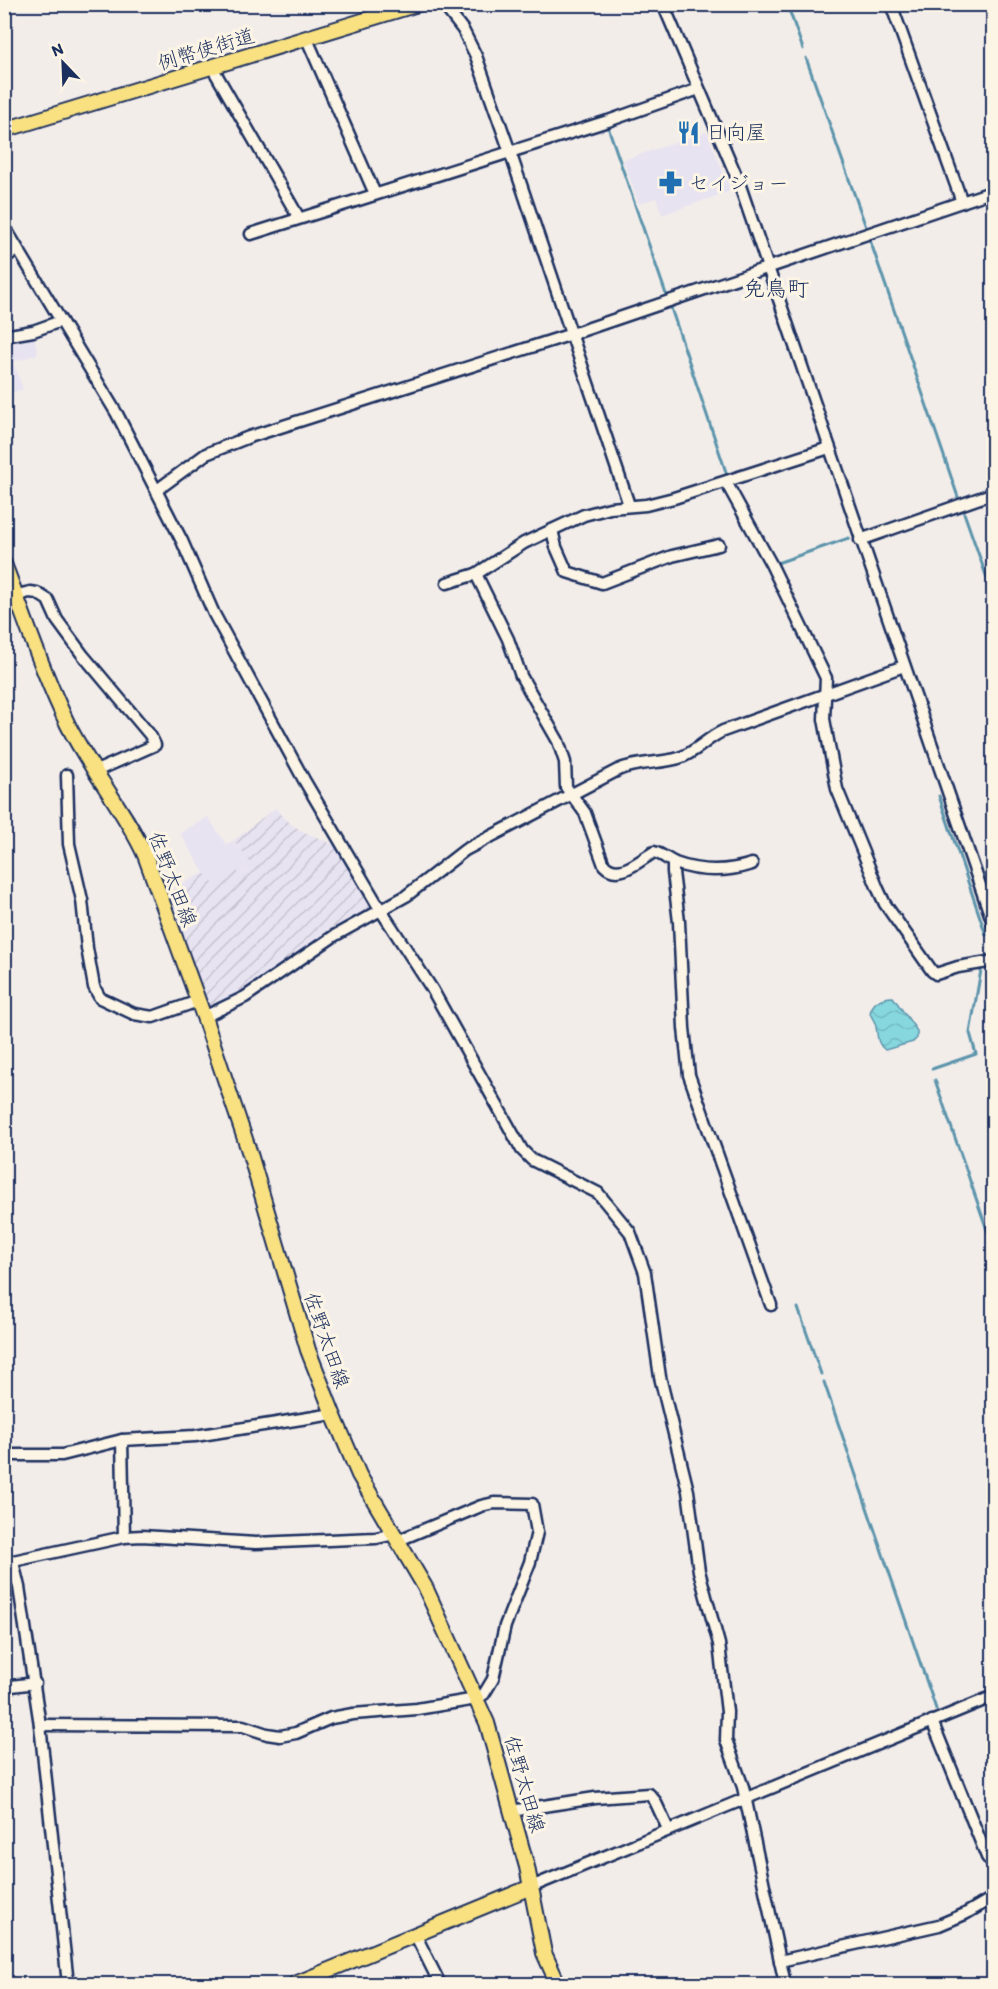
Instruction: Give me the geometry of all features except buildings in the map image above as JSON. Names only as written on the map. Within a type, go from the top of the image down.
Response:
[{"type":"main road","name":"例幣使街道","points":[[4,130],[418,4]]},
{"type":"main road","name":"佐野太田線","points":[[4,564],[40,661],[69,726],[134,831],[141,847],[204,1017],[250,1154],[308,1350],[333,1414],[359,1475],[425,1587],[488,1724],[531,1887],[544,1953],[558,1984]]},
{"type":"main road","points":[[295,1984],[531,1887]]},
{"type":"street","points":[[443,4],[463,30],[476,56],[629,506]]},
{"type":"street","points":[[663,4],[738,180],[993,926]]},
{"type":"street","points":[[891,4],[962,202]]},
{"type":"street","points":[[307,39],[375,194]]},
{"type":"street","points":[[212,67],[298,218]]},
{"type":"street","points":[[251,234],[699,89]]},
{"type":"street","points":[[157,490],[206,454],[221,447],[572,334],[993,192]]},
{"type":"street","points":[[4,226],[117,414],[157,490],[229,644],[327,821],[432,989],[527,1156],[598,1193],[630,1232],[645,1274],[660,1377],[688,1491],[699,1571],[719,1644],[728,1712],[726,1740],[746,1798],[785,1984]]},
{"type":"street","points":[[4,256],[18,250]]},
{"type":"street","points":[[4,336],[33,331],[60,321]]},
{"type":"street","points":[[447,583],[476,574],[524,543],[594,512],[667,500],[829,448]]},
{"type":"street","points":[[726,482],[771,564],[824,674],[824,719],[837,789],[885,904],[936,974],[958,967],[993,961]]},
{"type":"street","points":[[860,540],[993,493]]},
{"type":"street","points":[[552,530],[556,547],[567,572],[602,583],[672,555],[719,545]]},
{"type":"street","points":[[476,574],[508,639],[520,676],[558,741],[566,762],[566,787],[585,813],[604,865],[611,871],[617,872],[654,852],[674,862],[717,871],[752,864]]},
{"type":"street","points":[[16,595],[38,593],[48,600],[57,620],[82,654],[150,735],[155,745],[96,771]]},
{"type":"street","points":[[204,1017],[245,997],[334,936],[426,882],[465,850],[625,767],[679,758],[711,736],[904,666]]},
{"type":"street","points":[[67,775],[69,844],[82,900],[94,987],[100,998],[134,1014],[153,1017],[198,1000]]},
{"type":"street","points":[[674,862],[689,1075],[771,1305]]},
{"type":"street","points":[[4,1455],[62,1455],[122,1440],[195,1436],[317,1419],[333,1414]]},
{"type":"street","points":[[122,1440],[124,1537]]},
{"type":"street","points":[[40,1725],[243,1726],[280,1736],[296,1733],[331,1718],[417,1709],[476,1699],[484,1694],[493,1679],[505,1626],[530,1562],[537,1532],[532,1504],[494,1503],[481,1506],[397,1537],[256,1543],[142,1536],[124,1537],[9,1563],[35,1683],[68,1984]]},
{"type":"street","points":[[4,1687],[35,1683]]},
{"type":"street","points":[[531,1887],[993,1696]]},
{"type":"street","points":[[932,1721],[987,1857],[993,1866]]},
{"type":"street","points":[[511,1811],[595,1798],[649,1794],[655,1801],[668,1829]]},
{"type":"street","points":[[780,1961],[939,1925],[965,1914],[993,1897]]},
{"type":"street","points":[[415,1934],[440,1984]]},
{"type":"shaded area","points":[[707,132],[731,191],[662,215],[656,198],[639,204],[623,160]]},
{"type":"shaded area","points":[[34,335],[38,354],[13,362],[23,389],[5,395],[5,341]]},
{"type":"shaded area","points":[[275,808],[291,824],[302,831],[335,845],[373,906],[371,911],[238,996],[210,1010],[168,891],[204,873],[213,883],[235,869],[241,875],[254,867],[233,841]]},
{"type":"shaded area","points":[[208,817],[226,844],[233,841],[255,867],[240,875],[235,870],[212,884],[180,833]]},
{"type":"water","points":[[893,997],[917,1031],[917,1038],[913,1042],[885,1050],[879,1042],[876,1025],[870,1013],[873,1005],[878,1001]]},
{"type":"waterway","points":[[787,4],[803,49]]},
{"type":"waterway","points":[[806,58],[867,230]]},
{"type":"waterway","points":[[608,127],[667,297]]},
{"type":"waterway","points":[[870,240],[959,500]]},
{"type":"waterway","points":[[671,308],[727,475]]},
{"type":"waterway","points":[[963,510],[994,598]]},
{"type":"waterway","points":[[766,544],[777,563],[849,538]]},
{"type":"waterway","points":[[939,796],[986,935]]},
{"type":"waterway","points":[[932,1069],[976,1054],[970,1033],[981,970]]},
{"type":"waterway","points":[[935,1080],[994,1250]]},
{"type":"waterway","points":[[798,1308],[821,1374]]},
{"type":"waterway","points":[[824,1382],[936,1709]]},
{"type":"place","name":"日向屋","points":[[688,132]]},
{"type":"place","name":"セイジョー","points":[[671,183]]},
{"type":"district","name":"免鳥町","points":[[776,288]]}]
